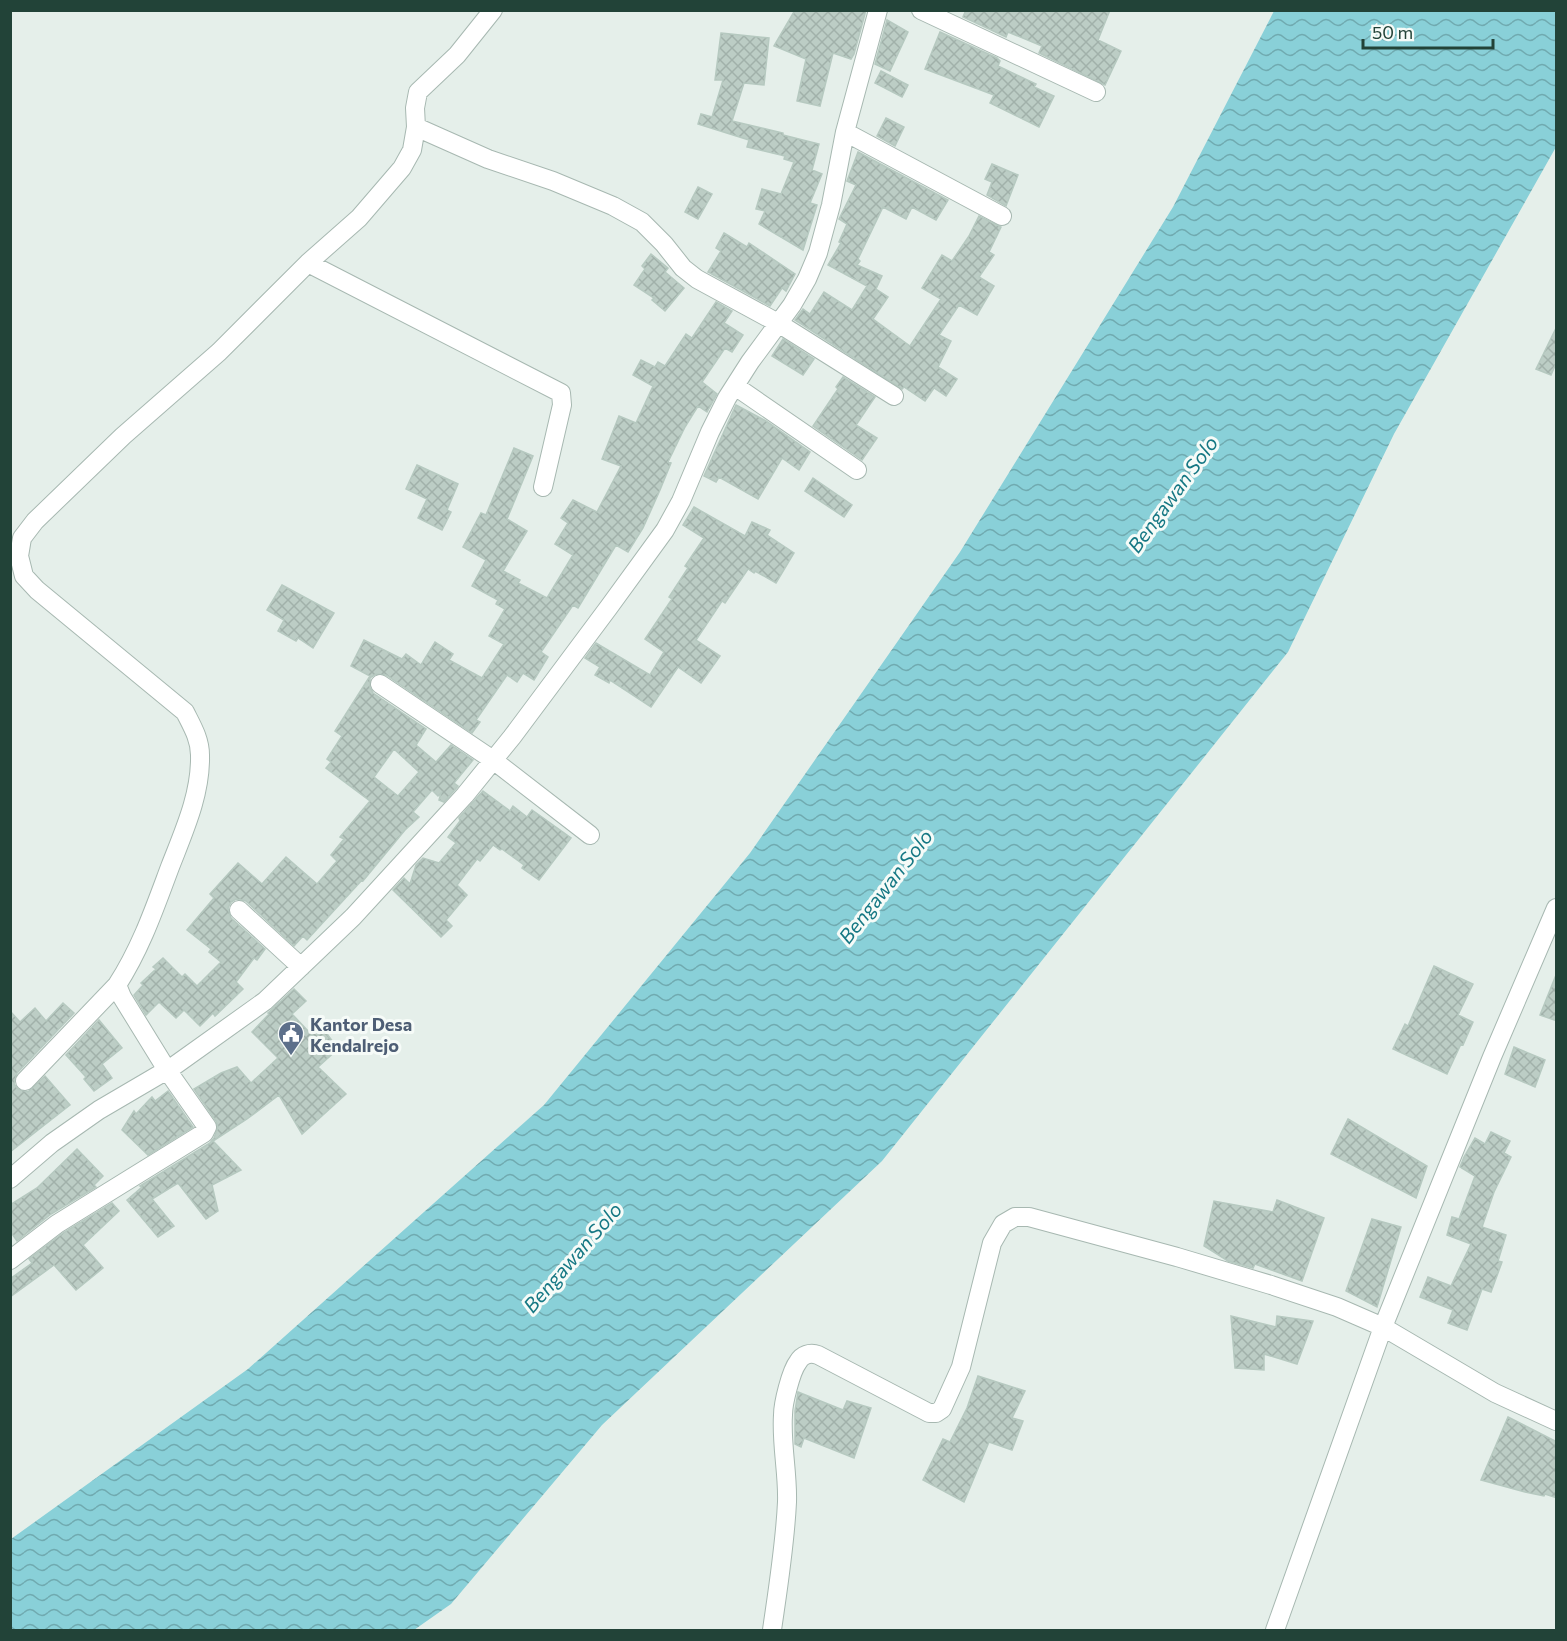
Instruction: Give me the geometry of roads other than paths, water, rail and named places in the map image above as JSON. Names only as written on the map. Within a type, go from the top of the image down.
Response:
[{"type":"street","points":[[25,1081],[117,985],[132,962],[191,810],[198,783],[201,754],[197,735],[185,712],[37,590],[24,576],[18,556],[22,538],[35,521],[115,444],[165,397],[219,352],[308,263],[359,218],[402,168],[412,150],[418,92],[457,55],[493,10]]},
{"type":"street","points":[[10,1179],[52,1143],[99,1110],[167,1070],[265,1001],[353,917],[465,795],[665,530],[681,501],[710,432],[735,386],[792,305],[818,253],[831,205],[845,132],[878,10]]},
{"type":"street","points":[[921,10],[1096,92]]},
{"type":"street","points":[[416,128],[489,159],[553,181],[613,206],[642,222],[683,268],[697,279],[778,323],[894,396]]},
{"type":"street","points":[[845,132],[1002,216]]},
{"type":"street","points":[[308,263],[561,393],[562,405],[543,487]]},
{"type":"street","points":[[735,386],[857,470]]},
{"type":"street","points":[[380,684],[493,760],[590,836]]},
{"type":"street","points":[[1275,1630],[1383,1327],[1492,1057],[1557,908]]},
{"type":"street","points":[[239,910],[301,967]]},
{"type":"street","points":[[10,1260],[57,1224],[204,1133],[207,1127],[167,1070],[117,985]]},
{"type":"street","points":[[772,1630],[784,1546],[787,1500],[787,1469],[782,1416],[796,1363],[803,1356],[812,1353],[929,1413],[936,1413],[942,1409],[961,1367],[992,1243],[1003,1224],[1015,1217],[1041,1220],[1271,1285],[1337,1307],[1383,1327],[1495,1393],[1557,1421]]},
{"type":"water","name":"Bengawan Solo","points":[[1274,11],[1556,11],[1556,147],[1394,434],[1288,652],[882,1161],[602,1425],[451,1604],[414,1630],[11,1630],[11,1539],[248,1369],[544,1105],[750,853],[960,552],[1173,207]]},
{"type":"place","name":"Kantor Desa Kendalrejo","points":[[291,1057]]}]
